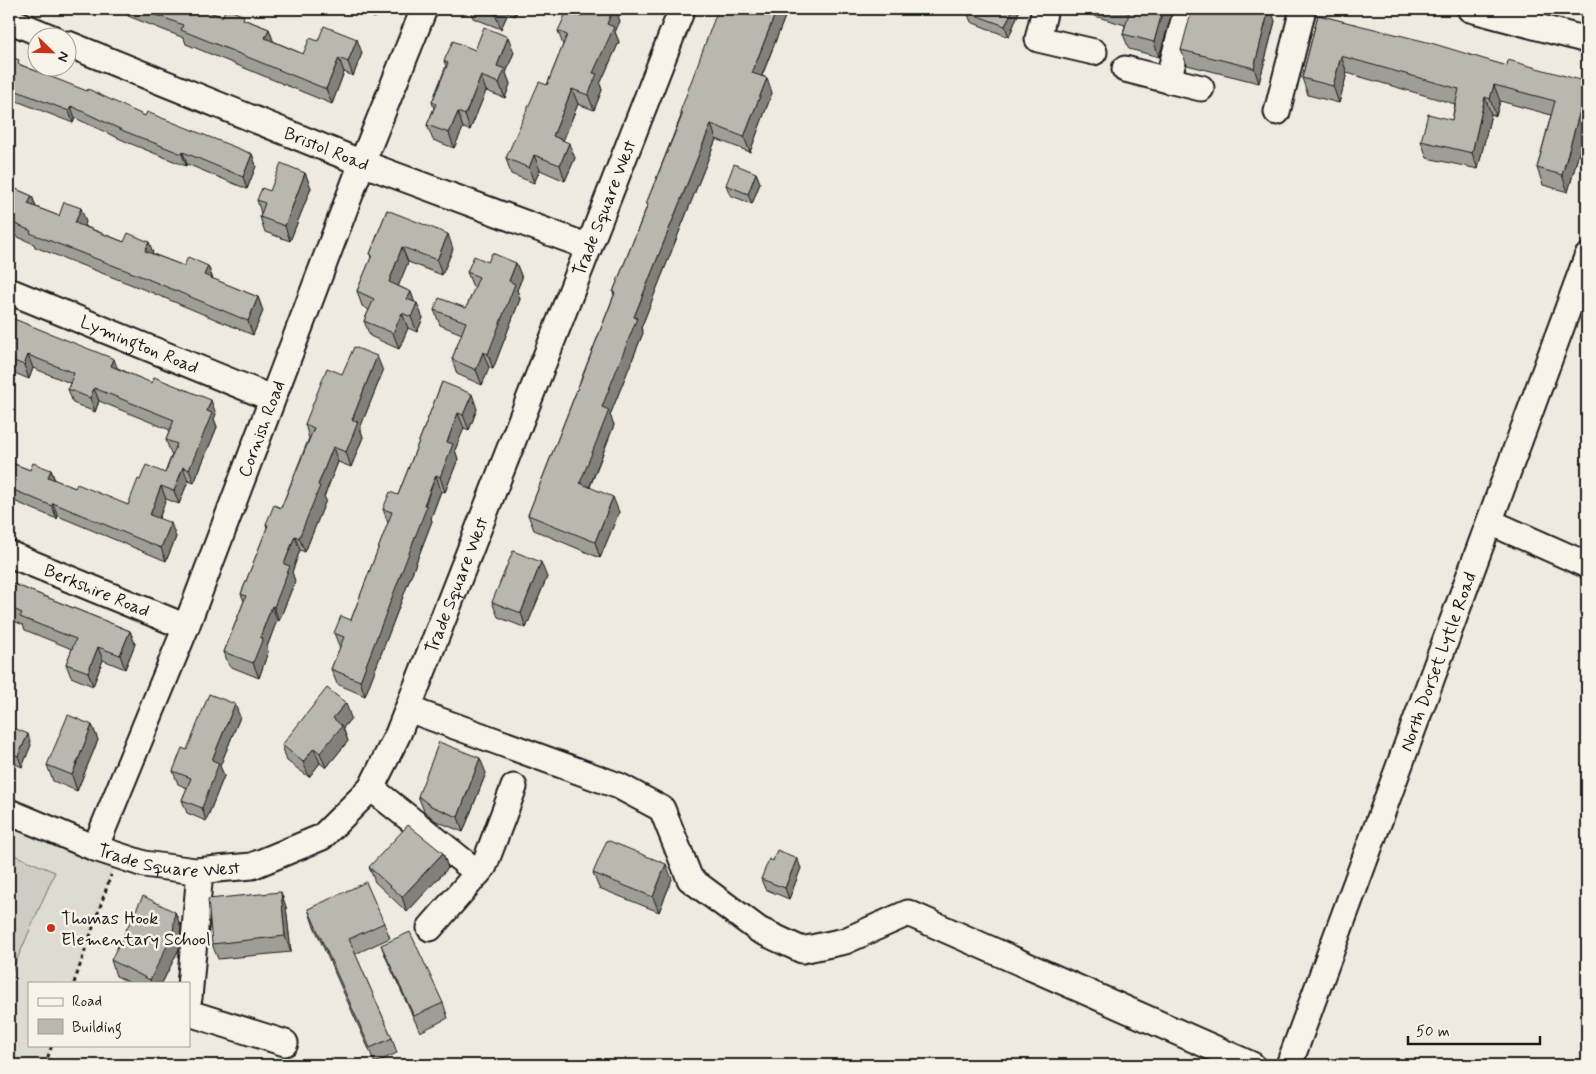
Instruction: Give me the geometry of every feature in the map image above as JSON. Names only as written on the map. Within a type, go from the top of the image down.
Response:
[{"type":"street","name":"Cornish Road","points":[[107,852],[186,627],[271,398],[424,9]]},
{"type":"street","name":"Trade Square West","points":[[9,812],[107,852],[144,864],[200,871],[252,866],[322,836],[371,788],[398,734],[408,709],[682,9]]},
{"type":"street","points":[[1045,9],[1038,39],[1094,52]]},
{"type":"street","points":[[1168,80],[1187,9]]},
{"type":"street","points":[[1277,112],[1303,9]]},
{"type":"street","points":[[1470,9],[1549,19],[1587,40]]},
{"type":"street","points":[[9,20],[28,28]]},
{"type":"street","name":"Bristol Road","points":[[78,48],[362,163],[589,247]]},
{"type":"street","points":[[1125,69],[1201,88]]},
{"type":"street","name":"North Dorset Lytle Road","points":[[1289,1065],[1587,258]]},
{"type":"street","name":"Lymington Road","points":[[9,291],[271,398]]},
{"type":"street","points":[[1490,522],[1587,565]]},
{"type":"street","name":"Berkshire Road","points":[[9,554],[186,627]]},
{"type":"street","points":[[408,709],[619,786],[662,808],[690,879],[759,930],[802,950],[845,941],[908,913],[1252,1065]]},
{"type":"street","points":[[430,928],[484,866],[514,787]]},
{"type":"street","points":[[371,788],[478,873]]},
{"type":"street","points":[[190,986],[200,871]]},
{"type":"street","points":[[190,1013],[285,1043]]},
{"type":"path","points":[[74,982],[107,852]]},
{"type":"path","points":[[46,1065],[52,1046]]},
{"type":"shaded area","name":"Thomas Hook Elementary School","points":[[9,812],[118,856],[74,982],[28,982],[28,1046],[52,1046],[45,1065],[9,1065]]},
{"type":"shaded area","points":[[9,853],[55,872],[9,978]]},
{"type":"building","points":[[141,9],[203,9],[222,17],[226,9],[228,9],[244,16],[243,19],[269,29],[265,38],[303,54],[310,38],[318,41],[324,26],[357,39],[348,62],[339,58],[326,89],[181,30],[183,25]]},
{"type":"building","points":[[482,9],[498,9],[495,14]]},
{"type":"building","points":[[585,9],[613,9],[607,24],[614,27],[593,73],[597,74],[588,95],[572,89],[553,136],[569,143],[560,165],[534,155],[529,168],[506,158],[539,82],[547,85],[567,35],[558,31],[567,11],[581,17]]},
{"type":"building","points":[[718,9],[777,9],[752,73],[767,78],[744,137],[711,124],[634,317],[637,318],[602,407],[609,410],[580,483],[613,497],[595,542],[528,515],[615,293],[613,292],[648,204],[646,204],[683,113],[680,112]]},
{"type":"building","points":[[968,9],[1013,9],[1005,26],[967,12]]},
{"type":"building","points":[[1116,9],[1163,9],[1154,42],[1123,34],[1129,13]]},
{"type":"building","points":[[1192,9],[1269,9],[1254,68],[1181,50]]},
{"type":"building","points":[[1318,15],[1431,43],[1507,66],[1508,60],[1587,82],[1587,109],[1581,107],[1562,175],[1537,168],[1555,101],[1494,85],[1490,99],[1485,97],[1472,153],[1421,141],[1428,114],[1452,120],[1459,89],[1341,56],[1333,86],[1302,78]]},
{"type":"building","points":[[484,27],[508,37],[497,66],[505,69],[499,83],[481,76],[465,115],[458,112],[449,133],[427,125],[436,104],[432,102],[448,63],[444,61],[453,41],[475,50]]},
{"type":"building","points":[[9,56],[19,60],[18,64],[28,68],[28,78],[54,78],[87,91],[88,89],[145,116],[147,112],[252,154],[243,177],[183,152],[182,154],[124,131],[71,106],[69,111],[9,88]]},
{"type":"building","points":[[281,163],[305,173],[285,226],[260,217],[265,203],[257,200],[262,188],[270,191]]},
{"type":"building","points":[[734,164],[756,173],[748,194],[726,185]]},
{"type":"building","points":[[9,186],[32,196],[28,204],[59,216],[64,202],[81,208],[75,223],[124,242],[128,233],[149,242],[145,251],[184,266],[188,257],[208,266],[204,275],[258,297],[248,321],[30,233],[31,231],[9,221]]},
{"type":"building","points":[[387,210],[448,234],[437,260],[402,247],[389,282],[411,292],[407,299],[417,303],[411,317],[402,313],[393,333],[364,321],[374,299],[357,291],[372,255],[370,254]]},
{"type":"building","points":[[492,253],[516,263],[509,281],[515,284],[488,354],[483,352],[476,370],[452,359],[466,322],[434,310],[439,298],[466,308],[479,277],[467,272],[474,256],[488,262]]},
{"type":"building","points":[[9,317],[114,359],[111,366],[152,383],[154,377],[211,400],[207,411],[212,413],[189,470],[183,467],[174,491],[161,486],[150,515],[171,523],[161,548],[53,503],[52,506],[9,488],[9,462],[30,470],[33,463],[51,470],[48,477],[75,488],[77,484],[128,505],[138,479],[140,480],[146,465],[165,473],[177,444],[166,440],[174,420],[94,388],[90,398],[68,389],[74,373],[28,355],[24,365],[9,359],[12,346],[9,344]]},
{"type":"building","points":[[354,347],[377,356],[352,420],[358,422],[346,452],[333,447],[299,538],[295,536],[284,564],[290,566],[260,637],[263,638],[253,663],[224,652],[246,596],[241,594],[274,505],[281,508],[314,428],[305,424],[327,368],[342,374]]},
{"type":"building","points":[[442,382],[472,394],[463,415],[458,413],[447,442],[453,444],[440,477],[436,475],[424,505],[427,506],[360,681],[331,669],[344,637],[334,633],[341,616],[351,620],[392,512],[383,509],[390,492],[398,495]]},
{"type":"building","points":[[513,551],[541,562],[521,613],[492,602]]},
{"type":"building","points":[[9,582],[130,631],[120,655],[98,647],[88,672],[66,664],[76,639],[20,617],[22,613],[9,607]]},
{"type":"building","points":[[327,688],[346,703],[333,718],[342,726],[320,753],[314,748],[303,762],[282,745]]},
{"type":"building","points":[[209,694],[235,704],[212,760],[219,763],[202,808],[182,800],[191,778],[173,771],[182,748],[187,750]]},
{"type":"building","points":[[68,715],[92,725],[72,775],[47,765]]},
{"type":"building","points":[[9,726],[28,734],[18,756],[9,752]]},
{"type":"building","points":[[439,742],[480,758],[458,817],[431,806],[418,796]]},
{"type":"building","points":[[408,825],[443,853],[402,897],[369,867]]},
{"type":"building","points":[[607,840],[666,864],[653,897],[593,873]]},
{"type":"building","points":[[777,850],[797,858],[785,888],[761,879],[769,859],[773,861]]},
{"type":"building","points":[[366,882],[384,923],[349,939],[392,1038],[370,1048],[308,909]]},
{"type":"building","points":[[281,892],[285,936],[212,944],[208,899]]},
{"type":"building","points":[[143,896],[175,912],[173,934],[150,980],[111,960]]},
{"type":"building","points":[[410,932],[443,1003],[414,1016],[381,945]]},
{"type":"place","name":"Thomas Hook Elementary School","points":[[51,928]]}]
